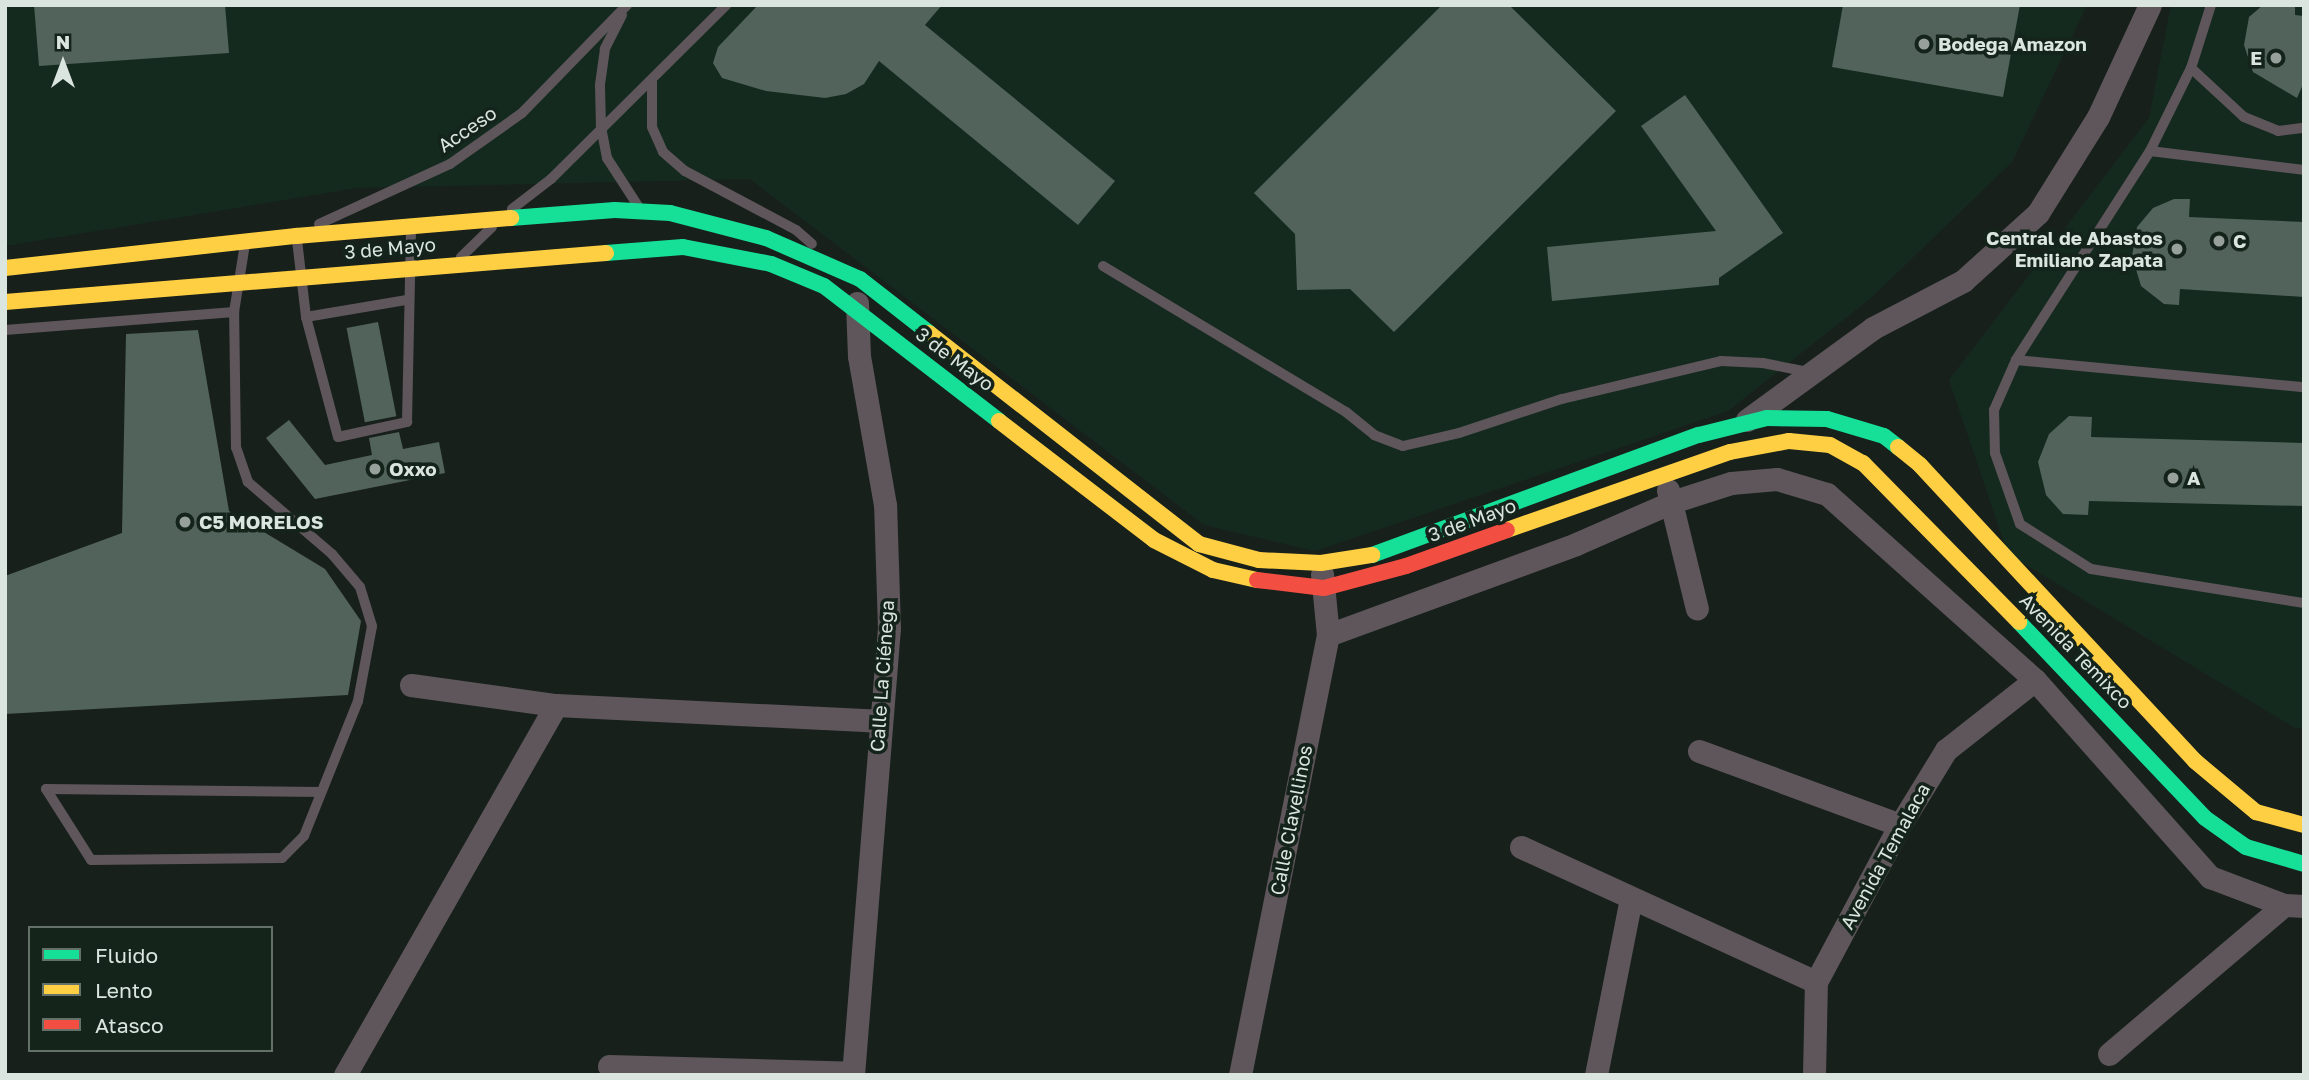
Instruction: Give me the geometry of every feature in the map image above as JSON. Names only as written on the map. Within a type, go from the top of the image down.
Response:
[{"type":"main road","points":[[5,268],[296,236],[642,211],[670,213],[766,237],[832,263],[860,279],[1199,544],[1259,560],[1321,564],[1361,559],[1699,435],[1767,418],[1827,419],[1884,436],[1920,465],[2195,761],[2256,812],[2304,825]]},
{"type":"main road","name":"3 de Mayo","points":[[5,302],[236,284],[671,243],[772,264],[824,286],[1154,540],[1213,570],[1275,584],[1324,588],[1406,566],[1730,452],[1789,442],[1830,445]]},
{"type":"main road","name":"Avenida Temixco","points":[[1830,445],[1863,463],[1919,517],[2205,818],[2246,847],[2304,864]]},
{"type":"street","points":[[1731,483],[1730,452],[1743,424],[1845,348],[1963,281],[2038,213],[2098,117],[2150,5]]},
{"type":"street","name":"Calle La Ciénega","points":[[853,1074],[879,721],[890,629],[885,505],[859,356],[856,310],[860,279]]},
{"type":"street","points":[[1662,474],[1672,502],[1697,609]]},
{"type":"street","points":[[1328,635],[1576,544],[1672,502],[1731,483],[1777,479],[1827,494],[2035,680],[2210,877],[2294,905]]},
{"type":"street","name":"Calle Clavellinos","points":[[1240,1075],[1328,635],[1321,564]]},
{"type":"street","name":"Avenida Temalaca","points":[[1814,1075],[1816,982],[1900,825],[1946,750],[2035,680]]},
{"type":"street","points":[[411,685],[556,705],[879,721]]},
{"type":"street","points":[[345,1075],[556,705]]},
{"type":"street","points":[[1699,751],[1900,825]]},
{"type":"street","points":[[1521,847],[1816,982]]},
{"type":"street","points":[[1597,1075],[1631,898]]},
{"type":"street","points":[[2109,1054],[2294,905]]},
{"type":"street","points":[[610,1066],[853,1074]]},
{"type":"lane","points":[[454,264],[498,220],[551,179],[601,127],[652,82],[726,5]]},
{"type":"lane","points":[[2211,5],[2191,68],[2150,151],[2016,360],[1994,410],[1995,453],[2020,524],[2091,569],[2304,603]]},
{"type":"lane","name":"Acceso","points":[[626,6],[606,49],[600,86],[601,127],[607,158],[642,211],[658,229]]},
{"type":"lane","name":"Acceso","points":[[296,236],[450,164],[522,113],[626,6]]},
{"type":"lane","points":[[2191,68],[2244,117],[2278,131],[2304,128]]},
{"type":"lane","points":[[652,82],[652,127],[663,152],[685,171],[796,230],[832,263]]},
{"type":"lane","points":[[2150,151],[2304,170]]},
{"type":"lane","points":[[296,236],[306,317],[338,437],[407,422],[406,300],[411,227]]},
{"type":"lane","points":[[246,241],[236,284],[234,312],[236,448],[248,482],[332,554],[360,587],[372,626],[358,701],[304,836],[282,859],[91,860],[46,789],[321,792]]},
{"type":"lane","points":[[1103,266],[1346,412],[1374,435],[1403,446],[1460,433],[1562,399],[1721,361],[1763,363],[1811,373]]},
{"type":"lane","points":[[306,317],[406,300]]},
{"type":"lane","points":[[5,330],[234,312]]},
{"type":"lane","points":[[2016,360],[2304,387]]},
{"type":"shaded area","points":[[5,5],[2087,5],[2012,162],[1871,298],[1728,411],[1315,551],[1204,525],[750,179],[357,188],[5,246]]},
{"type":"shaded area","name":"Central de Abastos Emiliano Zapata","points":[[2171,5],[2304,5],[2304,728],[2295,728],[2008,554],[1949,380],[2149,118]]},
{"type":"building","points":[[34,5],[225,5],[229,53],[39,66]]},
{"type":"building","points":[[758,5],[942,5],[925,25],[1115,181],[1078,225],[879,61],[864,84],[846,94],[825,98],[766,91],[722,78],[713,63],[718,47]]},
{"type":"building","points":[[1442,5],[1509,5],[1616,111],[1394,332],[1350,289],[1297,290],[1295,234],[1254,193]]},
{"type":"building","name":"Bodega Amazon","points":[[1843,5],[2020,5],[2003,97],[1832,67]]},
{"type":"building","name":"E","points":[[2263,5],[2295,5],[2295,15],[2304,16],[2304,82],[2297,98],[2253,72],[2244,45],[2249,17]]},
{"type":"building","points":[[1685,95],[1783,233],[1719,278],[1719,285],[1552,301],[1547,247],[1716,231],[1641,126]]},
{"type":"building","name":"C","points":[[2174,199],[2190,199],[2189,217],[2304,222],[2304,297],[2180,289],[2179,305],[2164,304],[2141,286],[2132,256],[2137,227],[2153,208]]},
{"type":"building","points":[[378,322],[396,416],[365,422],[347,328]]},
{"type":"building","name":"C5 MORELOS","points":[[198,330],[229,511],[325,569],[361,621],[348,695],[5,714],[5,576],[122,533],[126,334]]},
{"type":"building","name":"A","points":[[2069,416],[2092,417],[2091,437],[2304,443],[2304,506],[2089,501],[2088,515],[2063,514],[2046,495],[2038,462],[2049,434]]},
{"type":"building","points":[[289,420],[325,465],[372,455],[369,438],[399,432],[403,449],[439,442],[445,473],[315,499],[266,438]]},
{"type":"traffic: fast","points":[[511,218],[615,210],[670,213],[766,238],[860,279],[929,333]]},
{"type":"traffic: fast","points":[[606,253],[683,247],[771,264],[824,286],[999,421]]},
{"type":"traffic: fast","points":[[1372,555],[1699,435],[1767,418],[1827,419],[1884,436],[1898,447]]},
{"type":"traffic: fast","points":[[2019,622],[2205,818],[2246,847],[2304,864]]},
{"type":"traffic: slow","points":[[5,268],[296,236],[511,218]]},
{"type":"traffic: slow","points":[[5,302],[606,253]]},
{"type":"traffic: slow","points":[[929,333],[1199,544],[1259,560],[1321,563],[1372,555]]},
{"type":"traffic: slow","points":[[999,421],[1154,540],[1213,570],[1257,580]]},
{"type":"traffic: slow","points":[[1507,530],[1730,452],[1789,441],[1830,445],[1863,463],[2019,622]]},
{"type":"traffic: slow","points":[[1898,447],[1920,465],[2195,761],[2256,812],[2304,825]]},
{"type":"traffic: jam","points":[[1257,580],[1324,588],[1406,566],[1507,530]]},
{"type":"place","name":"Bodega Amazon","points":[[1924,44]]},
{"type":"place","name":"E","points":[[2276,58]]},
{"type":"place","name":"C","points":[[2219,241]]},
{"type":"place","name":"Central de Abastos Emiliano Zapata","points":[[2177,249]]},
{"type":"place","name":"Oxxo","points":[[375,469]]},
{"type":"place","name":"A","points":[[2173,478]]},
{"type":"place","name":"C5 MORELOS","points":[[185,522]]}]
